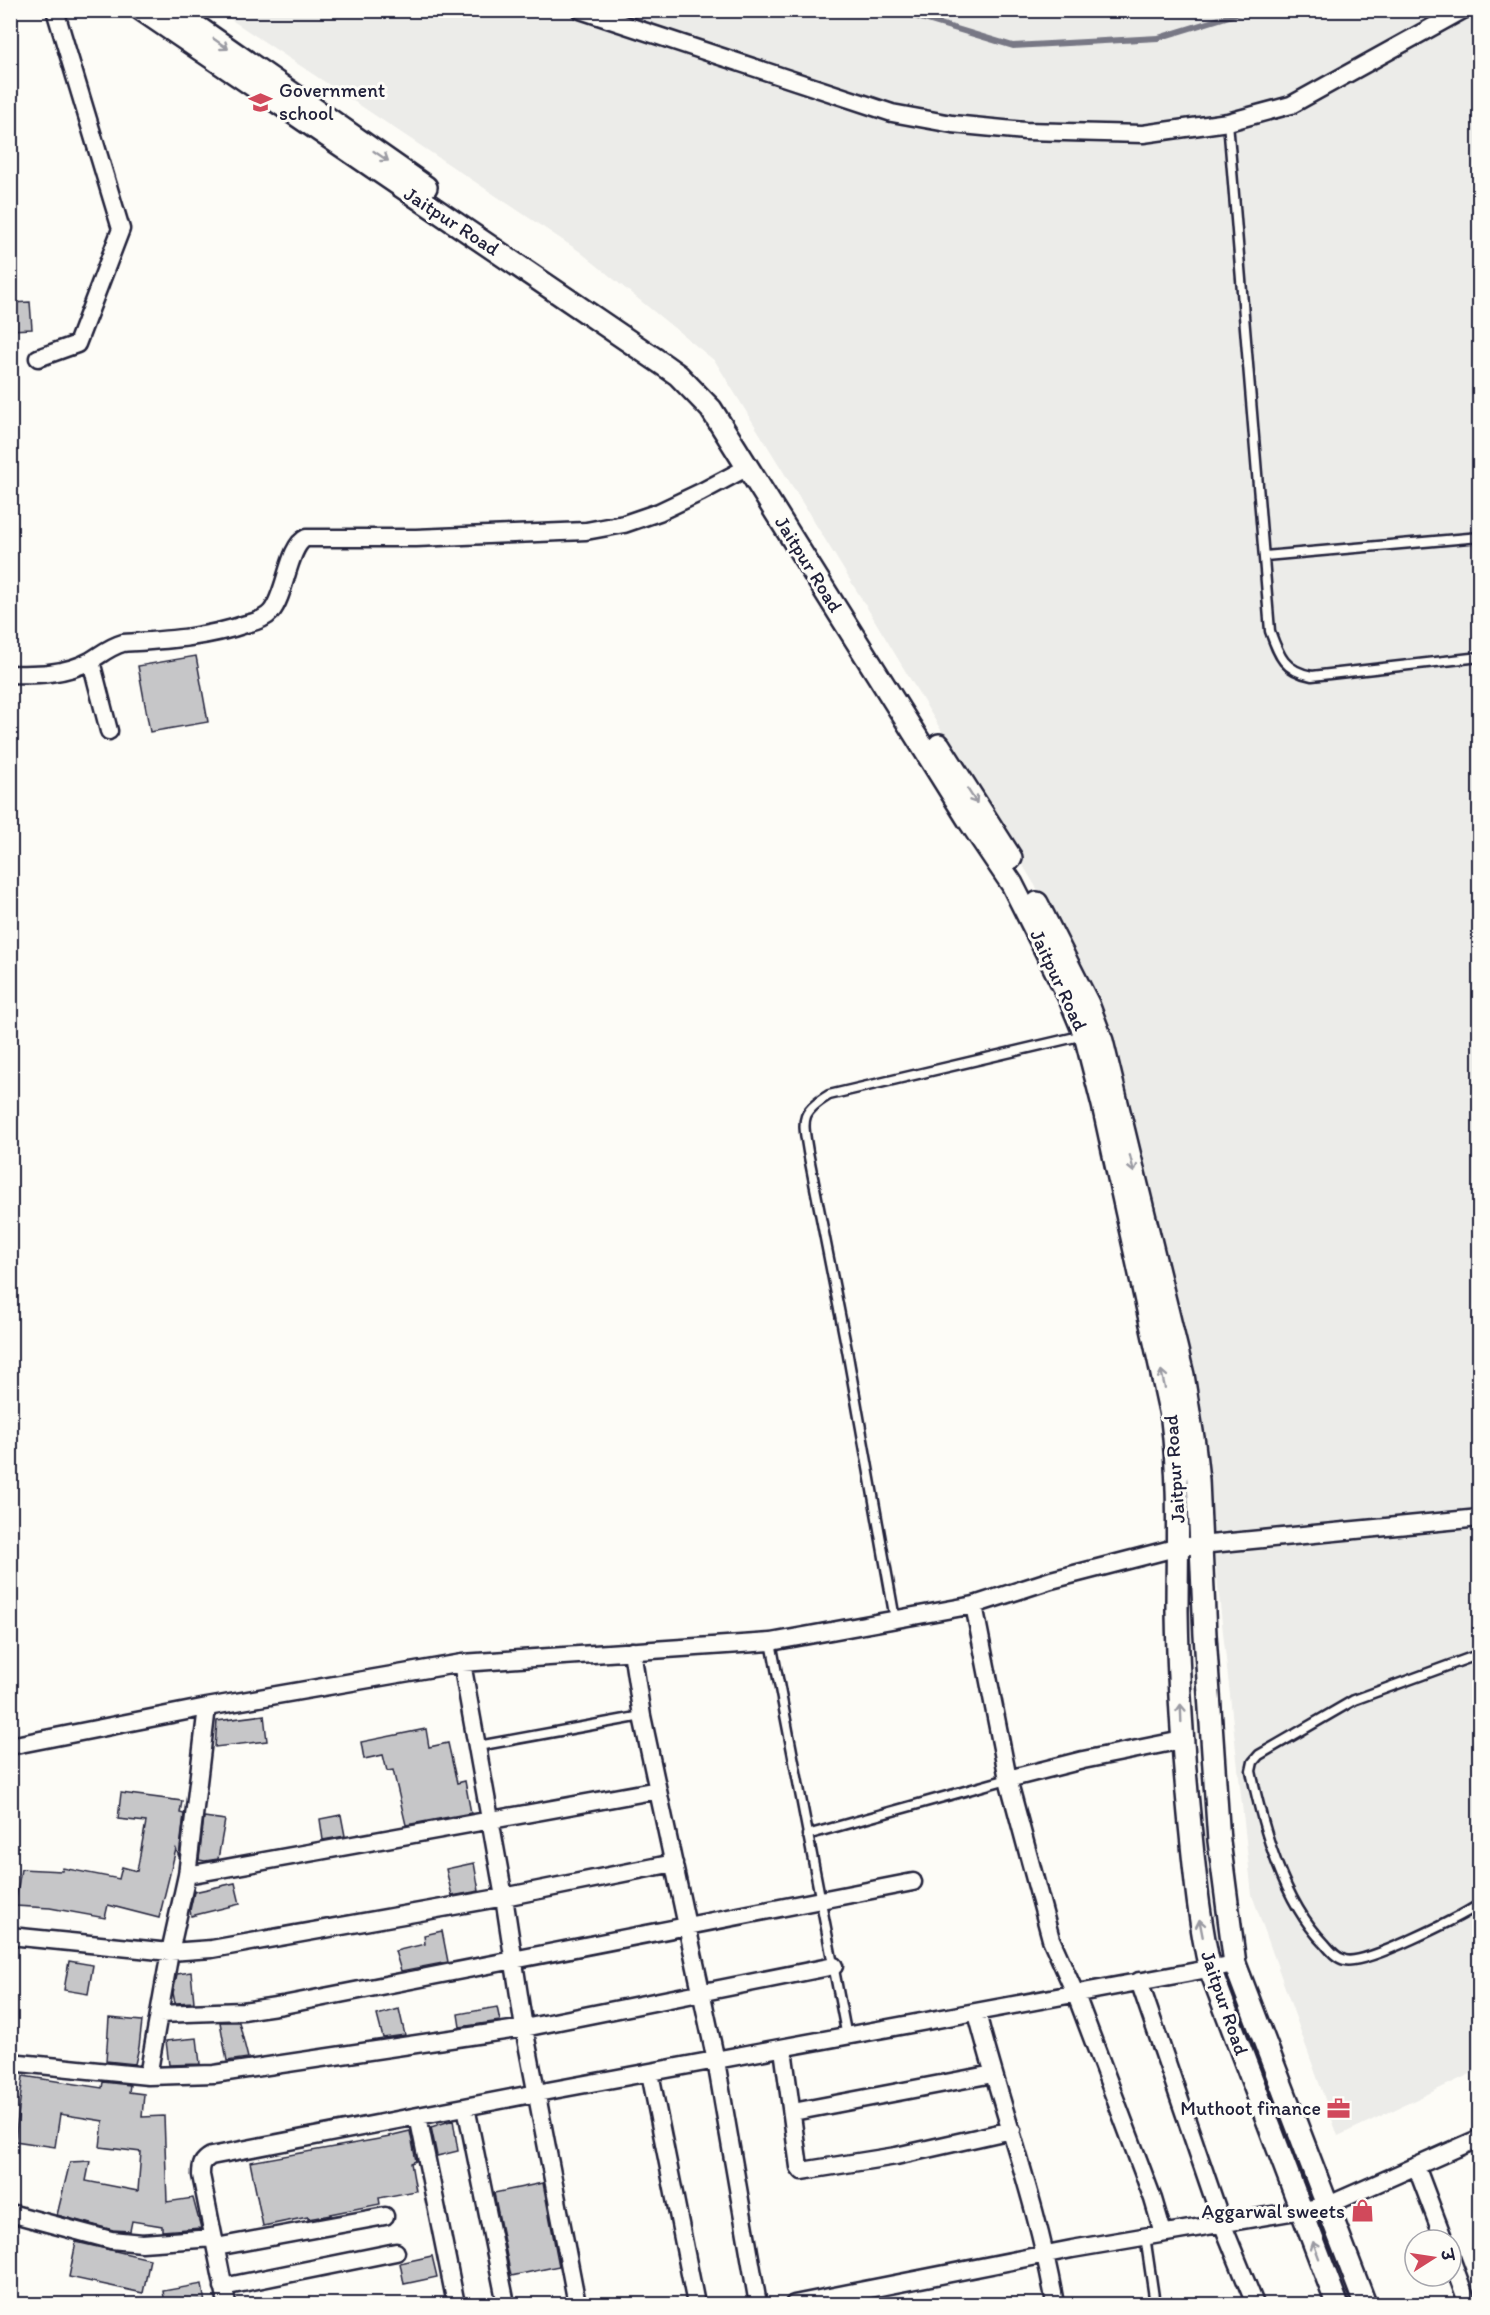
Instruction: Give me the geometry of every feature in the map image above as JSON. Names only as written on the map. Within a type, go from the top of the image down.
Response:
[{"type":"street","points":[[38,358],[77,344],[121,230],[55,10]]},
{"type":"street","name":"Jaitpur Road","points":[[142,10],[678,375],[711,409],[1011,884],[1070,999],[1085,1035],[1103,1105],[1172,1420],[1176,1455],[1179,1547],[1177,1611],[1182,1740],[1199,1915],[1210,1969],[1336,2304]]},
{"type":"street","name":"Jaitpur Road","points":[[173,10],[307,106],[696,375],[722,403],[1011,858],[1048,922],[1089,1004],[1102,1041],[1183,1375],[1198,1479],[1205,1635],[1219,1841],[1235,1964],[1365,2304]]},
{"type":"street","points":[[580,10],[892,113],[952,124],[1025,131],[1143,134],[1228,122],[1291,105],[1437,22],[1463,10]]},
{"type":"street","points":[[10,674],[40,675],[74,667],[91,660],[111,646],[123,643],[200,637],[261,620],[271,613],[278,600],[297,545],[306,538],[416,538],[586,531],[624,524],[659,512],[748,467]]},
{"type":"street","points":[[91,660],[109,732]]},
{"type":"street","points":[[10,1746],[207,1707],[462,1663],[771,1642],[974,1605],[1051,1580],[1179,1547],[1479,1518]]},
{"type":"street","points":[[974,1605],[1008,1779],[1051,1939],[1076,1995],[1153,2199],[1163,2233]]},
{"type":"street","points":[[632,1651],[642,1716],[716,2061],[758,2304]]},
{"type":"street","points":[[462,1663],[504,1897],[524,2028],[577,2304]]},
{"type":"street","points":[[148,2076],[170,1952],[187,1875],[207,1707]]},
{"type":"street","points":[[1008,1779],[1083,1760],[1182,1740]]},
{"type":"street","points":[[187,1875],[658,1790]]},
{"type":"street","points":[[10,1936],[170,1952],[212,1949],[504,1897],[674,1863]]},
{"type":"street","points":[[159,2014],[243,2011],[283,2005],[687,1928],[913,1882]]},
{"type":"street","points":[[227,2304],[201,2175],[203,2161],[211,2156],[537,2093],[1235,1964]]},
{"type":"street","points":[[10,2062],[148,2076],[214,2074],[524,2028],[834,1966]]},
{"type":"street","points":[[1139,1981],[1222,2223],[1255,2304]]},
{"type":"street","points":[[977,2013],[1047,2254],[1055,2304]]},
{"type":"street","points":[[783,2049],[799,2167],[802,2172],[932,2149],[1012,2130]]},
{"type":"street","points":[[650,2073],[696,2304]]},
{"type":"street","points":[[793,2112],[993,2074]]},
{"type":"street","points":[[466,2108],[506,2304]]},
{"type":"street","points":[[418,2116],[456,2304]]},
{"type":"street","points":[[794,2304],[1047,2254],[1326,2206],[1479,2138]]},
{"type":"street","points":[[1416,2166],[1439,2228]]},
{"type":"street","points":[[10,2213],[111,2240],[142,2243],[215,2242],[385,2216]]},
{"type":"street","points":[[223,2287],[396,2252]]},
{"type":"street","points":[[1462,2288],[1468,2304]]},
{"type":"lane","points":[[1228,122],[1270,632],[1277,651],[1289,667],[1299,674],[1312,676],[1479,657]]},
{"type":"lane","points":[[1265,556],[1479,537]]},
{"type":"lane","points":[[895,1619],[847,1350],[808,1152],[804,1127],[806,1114],[814,1104],[829,1095],[1085,1035]]},
{"type":"lane","points":[[771,1642],[847,2037]]},
{"type":"lane","points":[[1479,1654],[1354,1700],[1259,1755],[1253,1762],[1251,1771],[1280,1872],[1303,1917],[1320,1940],[1337,1957],[1346,1961],[1369,1957],[1460,1916],[1479,1904]]},
{"type":"lane","points":[[478,1746],[642,1716]]},
{"type":"lane","points":[[807,1835],[1008,1779]]},
{"type":"lane","points":[[1145,2236],[1155,2304]]},
{"type":"shaded area","points":[[218,11],[1479,11],[1479,2070],[1338,2136],[1252,1895],[1208,1496],[1103,1031],[1039,892],[863,601],[715,361],[579,251]]},
{"type":"building","points":[[30,302],[32,329],[10,330],[10,303]]},
{"type":"building","points":[[196,656],[208,722],[150,732],[138,666]]},
{"type":"building","points":[[264,1715],[267,1741],[215,1747],[217,1721]]},
{"type":"building","points":[[426,1729],[429,1747],[448,1743],[457,1783],[465,1781],[471,1813],[406,1825],[393,1770],[387,1771],[383,1755],[364,1759],[361,1742]]},
{"type":"building","points":[[121,1793],[182,1801],[180,1813],[184,1814],[179,1857],[176,1849],[159,1918],[108,1905],[105,1918],[50,1908],[15,1906],[21,1869],[62,1871],[63,1868],[119,1879],[122,1867],[137,1871],[146,1822],[118,1819]]},
{"type":"building","points":[[341,1815],[345,1836],[323,1840],[320,1819]]},
{"type":"building","points":[[204,1817],[225,1820],[218,1859],[199,1860]]},
{"type":"building","points":[[474,1863],[479,1891],[452,1896],[446,1869]]},
{"type":"building","points":[[235,1883],[240,1904],[191,1916],[194,1892]]},
{"type":"building","points":[[442,1931],[448,1962],[401,1971],[395,1951],[425,1944],[424,1935]]},
{"type":"building","points":[[69,1961],[93,1965],[88,1994],[64,1990]]},
{"type":"building","points":[[191,1972],[194,2002],[175,2003],[173,1993],[177,1974]]},
{"type":"building","points":[[497,2007],[500,2021],[460,2027],[458,2014]]},
{"type":"building","points":[[399,2009],[405,2035],[383,2038],[377,2015]]},
{"type":"building","points":[[109,2018],[142,2021],[135,2064],[106,2061]]},
{"type":"building","points":[[220,2022],[239,2022],[248,2058],[227,2061]]},
{"type":"building","points":[[197,2038],[200,2064],[169,2065],[166,2041]]},
{"type":"building","points":[[23,2076],[102,2088],[103,2082],[130,2085],[129,2092],[144,2094],[142,2117],[164,2116],[167,2202],[193,2198],[201,2228],[162,2231],[162,2226],[132,2221],[130,2231],[113,2230],[57,2215],[70,2162],[90,2161],[86,2181],[138,2191],[141,2152],[100,2147],[103,2121],[60,2114],[55,2147],[15,2141]]},
{"type":"building","points":[[453,2120],[458,2151],[437,2156],[431,2127]]},
{"type":"building","points":[[410,2131],[416,2161],[411,2163],[416,2191],[379,2198],[380,2204],[263,2226],[250,2162],[390,2137]]},
{"type":"building","points":[[543,2183],[559,2266],[511,2276],[494,2193]]},
{"type":"building","points":[[76,2242],[150,2259],[143,2293],[69,2277]]},
{"type":"building","points":[[432,2256],[437,2277],[404,2284],[400,2263]]},
{"type":"building","points":[[202,2284],[205,2304],[165,2304],[163,2291]]},
{"type":"waterway","points":[[894,10],[1013,46],[1158,38],[1249,10]]},
{"type":"place","name":"Government school","points":[[261,102]]},
{"type":"place","name":"Muthoot finance","points":[[1339,2108]]},
{"type":"place","name":"Aggarwal sweets","points":[[1363,2211]]}]
